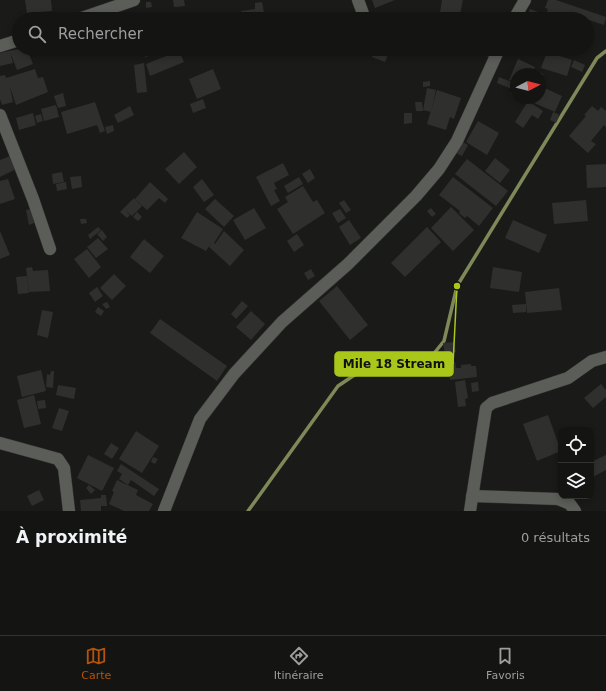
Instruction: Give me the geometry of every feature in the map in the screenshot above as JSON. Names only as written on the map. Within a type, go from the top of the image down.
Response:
[{"type":"street","points":[[99,12],[134,0]]},
{"type":"street","points":[[358,0],[362,12]]},
{"type":"street","points":[[518,12],[525,0]]},
{"type":"street","points":[[0,46],[12,42]]},
{"type":"street","points":[[164,511],[200,419],[234,374],[282,322],[348,264],[416,196],[439,169],[457,141],[495,56]]},
{"type":"street","points":[[0,115],[50,249]]},
{"type":"street","points":[[470,511],[486,408],[492,403],[568,378],[592,361],[606,357]]},
{"type":"street","points":[[0,443],[58,459],[64,468],[69,511]]},
{"type":"street","points":[[472,496],[558,499],[570,504],[574,511]]},
{"type":"building","points":[[25,0],[51,0],[52,11],[27,12]]},
{"type":"building","points":[[173,0],[184,0],[185,6],[174,7]]},
{"type":"building","points":[[372,0],[395,0],[375,8]]},
{"type":"building","points":[[442,0],[463,0],[460,12],[440,12]]},
{"type":"building","points":[[548,0],[556,0],[591,12],[547,12],[548,9],[545,8]]},
{"type":"building","points":[[146,2],[151,2],[152,7],[146,8]]},
{"type":"building","points":[[262,2],[264,12],[241,12],[255,9],[255,3]]},
{"type":"building","points":[[530,9],[538,12],[529,12]]},
{"type":"building","points":[[594,13],[606,17],[604,25],[594,22]]},
{"type":"building","points":[[12,50],[12,56],[30,56],[33,64],[17,70],[10,52],[13,63],[0,66],[0,53]]},
{"type":"building","points":[[166,56],[181,56],[184,62],[150,76],[146,64]]},
{"type":"building","points":[[372,56],[387,56],[385,62]]},
{"type":"building","points":[[546,56],[560,56],[572,60],[567,76],[546,70],[546,68],[541,68]]},
{"type":"building","points":[[518,59],[535,67],[535,68],[514,68]]},
{"type":"building","points":[[574,60],[585,65],[582,72],[571,67]]},
{"type":"building","points":[[144,63],[147,92],[137,93],[134,65]]},
{"type":"building","points":[[35,69],[38,78],[43,77],[48,92],[16,105],[10,87],[13,102],[2,105],[0,99],[0,76],[5,75],[6,78]]},
{"type":"building","points":[[213,69],[221,89],[197,99],[189,79]]},
{"type":"building","points":[[499,77],[510,81],[510,88],[497,83]]},
{"type":"building","points":[[430,81],[430,86],[423,87],[423,82]]},
{"type":"building","points":[[427,88],[436,90],[431,112],[423,110]]},
{"type":"building","points":[[546,89],[562,96],[555,112],[537,104],[546,104]]},
{"type":"building","points":[[437,90],[461,98],[454,119],[450,117],[446,130],[427,124]]},
{"type":"building","points":[[63,93],[66,106],[58,108],[54,96]]},
{"type":"building","points":[[203,99],[206,108],[193,113],[190,104]]},
{"type":"building","points":[[95,102],[105,131],[100,133],[97,125],[67,134],[61,112]]},
{"type":"building","points":[[415,102],[422,102],[423,111],[416,111]]},
{"type":"building","points":[[526,104],[532,104],[543,111],[538,119],[532,115],[523,128],[515,122]]},
{"type":"building","points":[[56,105],[59,117],[44,121],[41,109]]},
{"type":"building","points":[[130,106],[134,115],[118,123],[114,115]]},
{"type":"building","points":[[592,106],[598,111],[601,107],[606,111],[606,127],[604,125],[591,141],[596,144],[588,153],[569,136],[586,116],[584,115]]},
{"type":"building","points":[[553,112],[560,115],[556,123],[550,120]]},
{"type":"building","points":[[33,113],[36,125],[19,130],[16,118]]},
{"type":"building","points":[[404,113],[412,113],[412,123],[404,124]]},
{"type":"building","points":[[41,114],[43,121],[37,123],[35,116]]},
{"type":"building","points":[[478,121],[499,133],[487,155],[466,142]]},
{"type":"building","points":[[113,125],[114,131],[107,134],[105,127]]},
{"type":"building","points":[[459,140],[468,145],[462,156],[454,152]]},
{"type":"building","points":[[184,152],[197,167],[179,184],[165,169]]},
{"type":"building","points":[[10,156],[16,169],[0,177],[0,160]]},
{"type":"building","points":[[495,158],[510,170],[500,183],[485,171]]},
{"type":"building","points":[[467,159],[508,191],[496,206],[455,174]]},
{"type":"building","points":[[283,163],[289,175],[274,183],[277,189],[274,190],[280,201],[271,206],[256,177]]},
{"type":"building","points":[[606,164],[606,187],[587,188],[586,165]]},
{"type":"building","points":[[310,169],[315,178],[308,183],[302,174]]},
{"type":"building","points":[[62,172],[64,182],[53,184],[52,174]]},
{"type":"building","points":[[81,176],[82,187],[72,189],[70,177]]},
{"type":"building","points":[[299,177],[303,184],[288,193],[284,186]]},
{"type":"building","points":[[453,177],[493,208],[479,226],[467,216],[465,218],[459,213],[460,211],[439,195]]},
{"type":"building","points":[[8,179],[15,199],[0,204],[0,181]]},
{"type":"building","points":[[202,179],[214,195],[204,202],[193,187]]},
{"type":"building","points":[[66,182],[67,189],[57,191],[56,184]]},
{"type":"building","points":[[150,182],[168,199],[165,203],[159,198],[147,210],[135,199]]},
{"type":"building","points":[[303,186],[313,202],[317,200],[325,213],[293,234],[277,209],[288,202],[285,197]]},
{"type":"building","points":[[134,198],[142,206],[132,216],[125,210],[130,215],[127,218],[120,212]]},
{"type":"building","points":[[215,199],[234,216],[224,227],[205,209]]},
{"type":"building","points":[[344,200],[351,210],[346,213],[339,203]]},
{"type":"building","points":[[586,200],[588,221],[554,224],[552,203]]},
{"type":"building","points":[[451,207],[474,230],[453,251],[431,228]]},
{"type":"building","points":[[254,208],[266,228],[245,240],[233,220]]},
{"type":"building","points":[[431,208],[436,214],[432,217],[427,211]]},
{"type":"building","points":[[31,209],[34,223],[29,225],[26,210]]},
{"type":"building","points":[[340,209],[346,218],[338,223],[332,213]]},
{"type":"building","points":[[137,212],[142,217],[138,221],[133,217]]},
{"type":"building","points":[[197,212],[223,229],[214,243],[215,244],[224,231],[244,250],[230,266],[209,247],[212,242],[206,251],[181,238]]},
{"type":"building","points":[[80,219],[86,219],[87,223],[81,224]]},
{"type":"building","points":[[349,220],[361,238],[350,245],[339,227]]},
{"type":"building","points":[[513,220],[547,235],[539,253],[505,238]]},
{"type":"building","points":[[98,227],[101,230],[90,239],[88,235]]},
{"type":"building","points":[[427,227],[441,242],[405,277],[391,263]]},
{"type":"building","points":[[102,230],[107,237],[103,241],[97,234]]},
{"type":"building","points":[[0,231],[10,255],[0,259]]},
{"type":"building","points":[[297,234],[304,245],[294,252],[287,241]]},
{"type":"building","points":[[98,238],[108,249],[96,258],[87,247]]},
{"type":"building","points":[[144,239],[164,256],[150,273],[130,257]]},
{"type":"building","points":[[87,249],[101,267],[89,278],[74,259]]},
{"type":"building","points":[[32,267],[33,271],[48,270],[50,291],[29,292],[26,268]]},
{"type":"building","points":[[493,267],[522,272],[519,292],[490,288]]},
{"type":"building","points":[[311,269],[315,276],[308,280],[304,273]]},
{"type":"building","points":[[114,274],[126,286],[112,300],[100,288]]},
{"type":"building","points":[[27,276],[29,293],[18,294],[16,277]]},
{"type":"building","points":[[337,286],[368,325],[350,340],[319,301]]},
{"type":"building","points":[[97,287],[103,296],[95,302],[89,293]]},
{"type":"building","points":[[559,288],[562,310],[527,313],[525,292]]},
{"type":"building","points":[[242,301],[248,306],[236,319],[231,314]]},
{"type":"building","points":[[107,302],[110,307],[106,309],[102,304]]},
{"type":"building","points":[[526,304],[526,312],[513,313],[512,305]]},
{"type":"building","points":[[98,307],[104,311],[101,316],[95,312]]},
{"type":"building","points":[[42,310],[53,312],[48,338],[37,335]]},
{"type":"building","points":[[251,311],[265,324],[251,340],[236,327]]},
{"type":"building","points":[[160,319],[227,366],[217,381],[150,333]]},
{"type":"building","points":[[454,342],[456,352],[445,354],[443,343]]},
{"type":"building","points":[[455,362],[456,368],[461,368],[461,365],[471,364],[471,366],[476,366],[477,377],[450,380],[448,363]]},
{"type":"building","points":[[41,370],[46,391],[22,397],[17,376]]},
{"type":"building","points":[[51,371],[54,371],[53,388],[46,387],[47,374],[50,375]]},
{"type":"building","points":[[465,380],[468,398],[465,399],[466,406],[458,407],[455,382]]},
{"type":"building","points":[[478,382],[479,391],[472,392],[471,383]]},
{"type":"building","points":[[601,384],[606,390],[606,397],[593,408],[584,398]]},
{"type":"building","points":[[58,385],[76,388],[74,399],[56,395]]},
{"type":"building","points":[[34,395],[41,424],[24,428],[17,400]]},
{"type":"building","points":[[45,400],[46,408],[38,409],[37,401]]},
{"type":"building","points":[[59,408],[69,411],[62,431],[52,428]]},
{"type":"building","points":[[548,415],[558,443],[558,452],[537,461],[523,424]]},
{"type":"building","points":[[136,431],[159,446],[142,473],[119,459]]},
{"type":"building","points":[[111,443],[119,448],[112,459],[104,454]]},
{"type":"building","points":[[88,455],[114,468],[102,491],[77,478]]},
{"type":"building","points":[[606,455],[606,470],[594,476],[594,463],[594,461]]},
{"type":"building","points":[[153,457],[158,459],[155,464],[151,462]]},
{"type":"building","points":[[121,464],[159,489],[154,496],[131,480],[128,485],[119,479],[122,474],[117,471]]},
{"type":"building","points":[[117,480],[138,490],[136,495],[153,504],[149,511],[124,511],[109,504],[114,492],[112,491]]},
{"type":"building","points":[[89,485],[95,490],[91,494],[86,488]]},
{"type":"building","points":[[39,490],[44,500],[32,506],[27,496]]},
{"type":"building","points":[[101,495],[106,495],[107,506],[101,506],[101,511],[81,511],[80,500],[101,498]]},
{"type":"waterway","points":[[248,511],[338,386],[368,366],[419,372],[444,341],[457,286],[597,58],[606,51]]},
{"type":"place","name":"Mile 18 Stream","points":[[457,286]]}]
